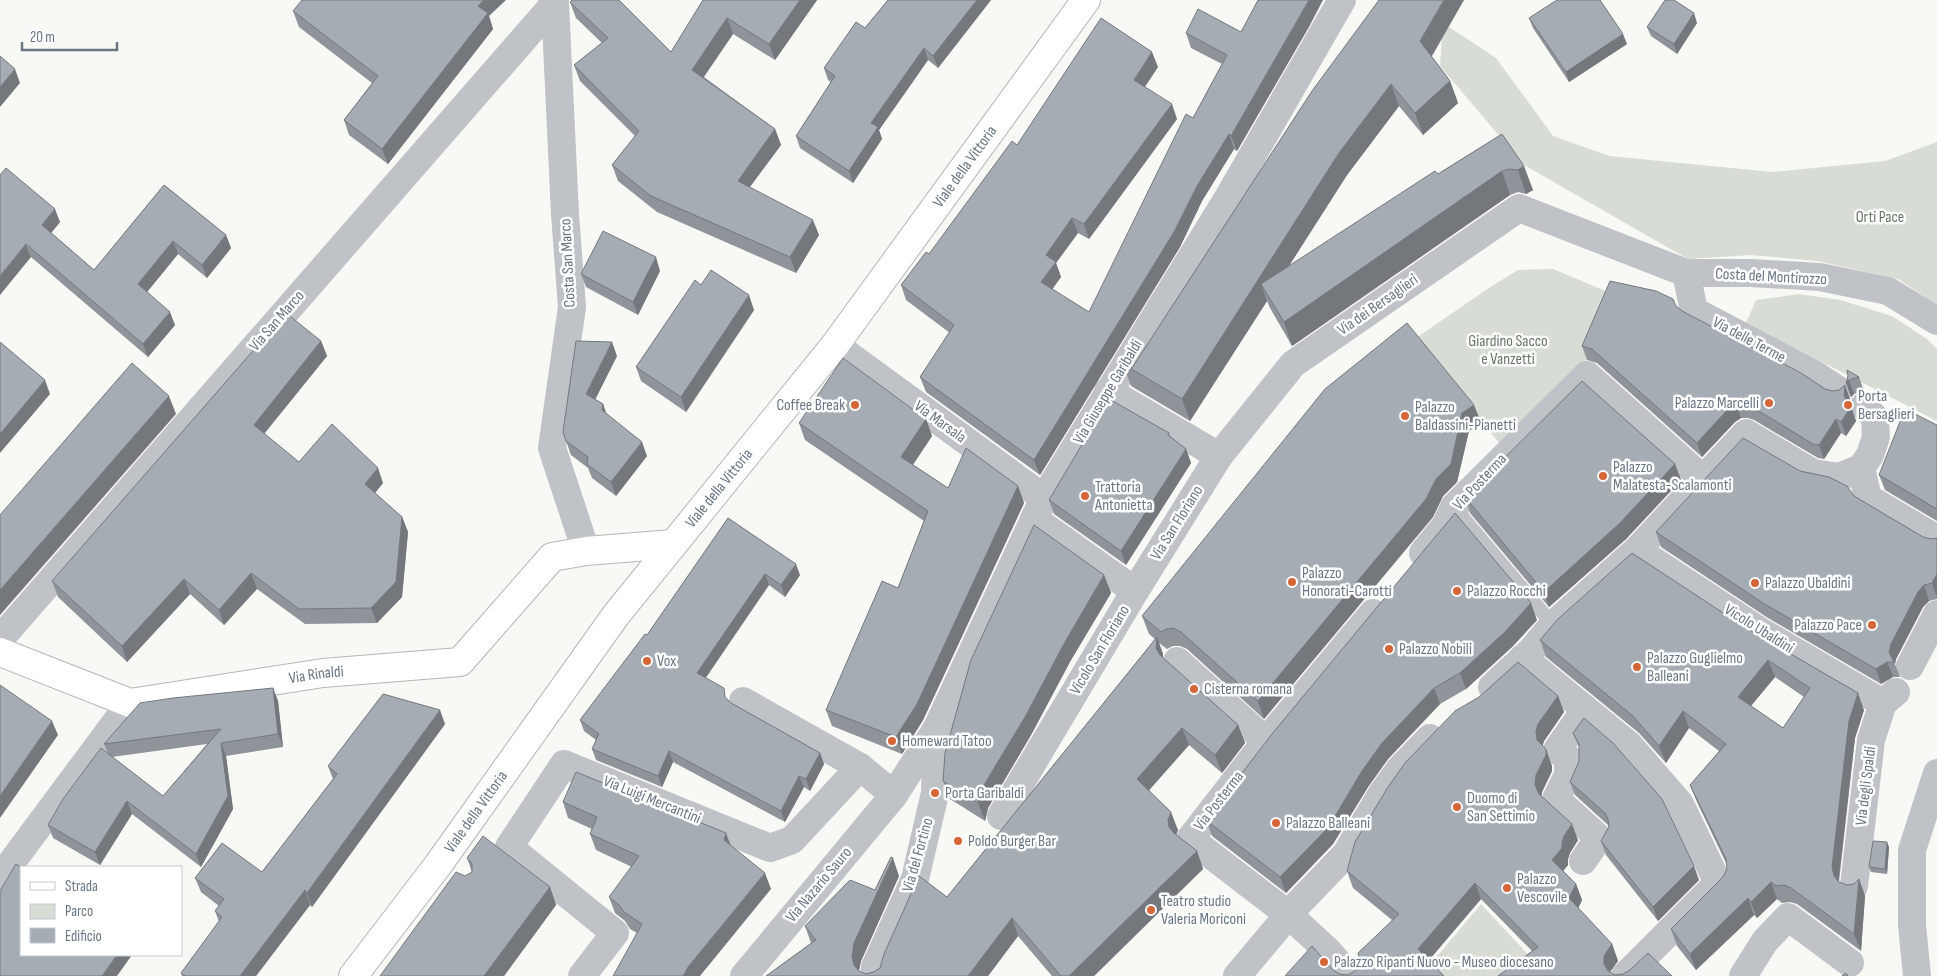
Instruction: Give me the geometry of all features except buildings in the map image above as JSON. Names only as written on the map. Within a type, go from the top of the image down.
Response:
[{"type":"main road","name":"Viale della Vittoria","points":[[353,976],[442,868],[616,616],[835,346],[1086,0]]},
{"type":"main road","name":"Via Rinaldi","points":[[130,703],[323,673],[460,662],[552,557],[586,551],[673,544]]},
{"type":"main road","points":[[0,652],[130,703]]},
{"type":"street","name":"Via Giuseppe Garibaldi","points":[[894,795],[937,728],[1034,500],[1108,391],[1229,196],[1342,0]]},
{"type":"street","name":"Costa San Marco","points":[[553,2],[572,307],[552,448],[586,551]]},
{"type":"street","name":"Via San Marco","points":[[0,638],[553,2]]},
{"type":"street","name":"Via dei Bersaglieri","points":[[1219,456],[1293,364],[1519,208],[1686,273]]},
{"type":"street","name":"Costa del Montirozzo","points":[[1686,273],[1752,273],[1820,277],[1888,291],[1937,321]]},
{"type":"street","name":"Via delle Terme","points":[[1686,273],[1694,311],[1814,374],[1838,390]]},
{"type":"street","name":"Via Marsala","points":[[835,346],[1034,500]]},
{"type":"street","name":"Via Posterma","points":[[1291,911],[1190,839],[1266,741],[1446,525],[1454,507],[1586,375],[1703,479]]},
{"type":"street","points":[[1108,391],[1219,456]]},
{"type":"street","points":[[1475,702],[1524,658],[1553,625],[1637,550],[1746,432],[1813,473],[1839,477],[1861,468],[1870,454],[1876,437],[1875,418],[1864,406]]},
{"type":"street","name":"Via San Floriano","points":[[1135,591],[1219,456]]},
{"type":"street","points":[[1861,468],[1868,498],[1937,540]]},
{"type":"street","name":"Vicolo San Floriano","points":[[1000,816],[1135,591],[1034,500]]},
{"type":"street","name":"Vicolo Ubaldini","points":[[1637,550],[1760,631],[1890,697]]},
{"type":"street","points":[[1910,666],[1937,614]]},
{"type":"street","points":[[1524,658],[1629,745],[1680,804],[1718,883],[1625,976]]},
{"type":"street","points":[[1177,661],[1266,741]]},
{"type":"street","name":"Via degli Spaldi","points":[[1854,886],[1871,740],[1890,697]]},
{"type":"street","points":[[743,701],[860,766],[894,795]]},
{"type":"street","points":[[0,878],[130,703]]},
{"type":"street","points":[[1583,861],[1599,838],[1556,799],[1568,775],[1568,758],[1557,750],[1585,710]]},
{"type":"street","points":[[1237,976],[1291,911],[1346,854],[1399,770],[1444,722]]},
{"type":"street","name":"Via del Fortino","points":[[874,976],[875,967],[915,879],[935,794],[937,728]]},
{"type":"street","name":"Via Luigi Mercantini","points":[[582,976],[615,933],[509,847],[564,764],[770,848],[792,840],[860,766]]},
{"type":"street","points":[[1917,976],[1912,925],[1912,850],[1937,773]]},
{"type":"street","name":"Via Nazario Sauro","points":[[744,976],[894,795]]},
{"type":"street","points":[[1291,911],[1350,976]]},
{"type":"street","points":[[1743,976],[1765,941],[1788,918],[1852,963]]},
{"type":"lane","points":[[1454,507],[1553,625]]},
{"type":"green space","name":"Orti Pace","points":[[1443,23],[1496,58],[1553,136],[1609,156],[1772,172],[1885,161],[1937,142],[1937,305],[1898,279],[1818,261],[1751,255],[1688,259],[1524,165],[1440,66]]},
{"type":"green space","name":"Giardino Sacco e Vanzetti","points":[[1553,269],[1615,295],[1586,361],[1501,445],[1413,340],[1518,270]]},
{"type":"green space","points":[[1799,294],[1840,300],[1892,316],[1927,339],[1937,349],[1937,421],[1746,323],[1756,300]]},
{"type":"green space","points":[[1481,904],[1537,964],[1520,976],[1439,976],[1429,966]]},
{"type":"place","name":"Palazzo Marcelli","points":[[1769,403]]},
{"type":"place","name":"Coffee Break","points":[[855,405]]},
{"type":"place","name":"Porta Bersaglieri","points":[[1848,405]]},
{"type":"place","name":"Palazzo Baldassini-Pianetti","points":[[1405,416]]},
{"type":"place","name":"Palazzo Malatesta-Scalamonti","points":[[1603,476]]},
{"type":"place","name":"Trattoria Antonietta","points":[[1085,496]]},
{"type":"place","name":"Palazzo Honorati-Carotti","points":[[1292,582]]},
{"type":"place","name":"Palazzo Ubaldini","points":[[1755,583]]},
{"type":"place","name":"Palazzo Rocchi","points":[[1457,591]]},
{"type":"place","name":"Palazzo Pace","points":[[1872,625]]},
{"type":"place","name":"Palazzo Nobili","points":[[1389,649]]},
{"type":"place","name":"Vox","points":[[647,661]]},
{"type":"place","name":"Palazzo Guglielmo Balleani","points":[[1637,667]]},
{"type":"place","name":"Cisterna romana","points":[[1194,689]]},
{"type":"place","name":"Homeward Tatoo","points":[[892,741]]},
{"type":"place","name":"Porta Garibaldi","points":[[935,793]]},
{"type":"place","name":"Duomo di San Settimio","points":[[1457,807]]},
{"type":"place","name":"Palazzo Balleani","points":[[1276,823]]},
{"type":"place","name":"Poldo Burger Bar","points":[[958,841]]},
{"type":"place","name":"Palazzo Vescovile","points":[[1507,888]]},
{"type":"place","name":"Teatro studio Valeria Moriconi","points":[[1151,910]]},
{"type":"place","name":"Palazzo Ripanti Nuovo - Museo diocesano","points":[[1324,962]]}]
